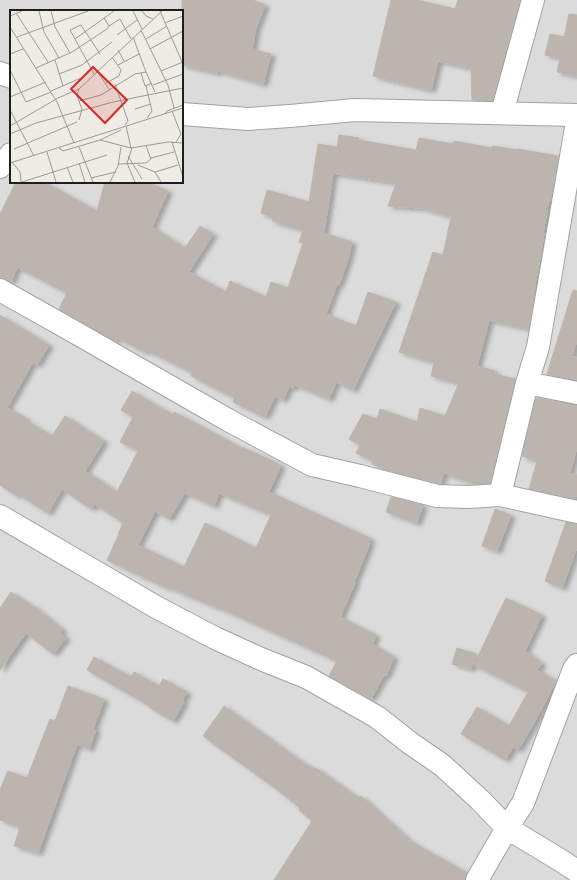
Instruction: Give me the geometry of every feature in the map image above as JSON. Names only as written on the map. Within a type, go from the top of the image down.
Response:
[{"type":"street","points":[[502,113],[532,0]]},
{"type":"street","points":[[0,73],[10,77]]},
{"type":"street","points":[[183,114],[248,119],[355,110],[577,115]]},
{"type":"street","points":[[500,495],[538,347],[577,122]]},
{"type":"street","points":[[0,167],[10,155]]},
{"type":"street","points":[[0,290],[228,420],[312,465],[437,496],[469,497],[500,495],[577,512]]},
{"type":"street","points":[[528,383],[577,393]]},
{"type":"street","points":[[0,516],[156,607],[215,638],[306,678],[377,717],[410,743],[442,765],[480,800],[507,828],[577,871]]},
{"type":"street","points":[[476,880],[523,803],[568,684],[577,665]]},
{"type":"shaded area","points":[[0,0],[577,0],[577,880],[0,880]]},
{"type":"building","points":[[182,0],[253,0],[265,5],[256,28],[252,49],[271,54],[263,84],[218,71],[217,73],[183,65]]},
{"type":"building","points":[[391,0],[417,0],[455,9],[458,0],[520,0],[492,101],[472,100],[471,68],[438,61],[431,90],[373,76]]},
{"type":"building","points":[[569,14],[577,15],[577,76],[557,72],[560,58],[545,55],[550,34],[564,37]]},
{"type":"building","points":[[339,135],[416,150],[419,138],[453,144],[454,141],[492,148],[492,146],[518,149],[558,156],[551,200],[549,199],[543,233],[529,329],[489,320],[477,366],[495,371],[494,374],[515,379],[490,483],[475,484],[444,473],[439,484],[386,470],[372,464],[373,461],[356,453],[360,445],[349,439],[363,414],[377,419],[380,409],[417,422],[420,408],[445,416],[459,383],[431,376],[434,362],[399,352],[433,252],[443,255],[451,217],[422,208],[388,206],[396,183],[333,173],[324,233],[352,242],[350,253],[339,285],[337,284],[326,314],[356,326],[368,292],[396,302],[353,390],[336,382],[329,399],[295,385],[293,388],[289,387],[283,400],[275,396],[265,417],[233,402],[235,398],[191,376],[193,373],[146,350],[145,352],[117,338],[115,341],[59,309],[67,293],[17,267],[11,282],[0,278],[0,214],[16,183],[46,183],[97,211],[105,183],[149,183],[168,191],[152,227],[185,248],[200,226],[213,234],[189,272],[226,292],[230,281],[266,297],[271,282],[288,288],[303,243],[299,242],[303,230],[272,221],[273,217],[261,213],[267,190],[309,202],[318,144],[337,147]]},
{"type":"building","points":[[573,290],[577,291],[577,340],[572,356],[577,358],[577,380],[547,374]]},
{"type":"building","points":[[0,315],[49,345],[37,365],[33,362],[7,408],[26,418],[25,420],[52,436],[65,416],[104,441],[85,471],[117,492],[138,451],[120,442],[133,417],[121,410],[132,391],[173,415],[174,412],[243,449],[244,448],[281,465],[269,492],[370,538],[370,543],[354,582],[355,583],[340,617],[376,635],[372,644],[394,657],[386,676],[384,675],[371,699],[329,676],[337,661],[218,607],[168,587],[167,588],[107,560],[123,523],[95,504],[91,509],[62,489],[48,513],[18,494],[17,496],[0,485]],"holes":[[[185,493],[214,506],[219,493],[271,515],[256,548],[205,523],[184,567],[138,545],[155,511],[169,519]]]},
{"type":"building","points":[[536,398],[577,405],[577,447],[570,473],[577,475],[577,493],[575,499],[529,489],[537,461],[522,456]]},
{"type":"building","points":[[391,497],[423,505],[417,523],[386,512]]},
{"type":"building","points":[[495,509],[511,515],[497,551],[482,546]]},
{"type":"building","points":[[566,522],[577,524],[577,547],[562,588],[545,581]]},
{"type":"building","points":[[11,592],[37,609],[63,630],[60,633],[66,638],[53,654],[26,633],[0,670],[0,608]]},
{"type":"building","points":[[506,598],[542,615],[525,651],[542,663],[537,670],[556,681],[518,750],[513,747],[505,760],[461,734],[477,707],[509,726],[528,692],[474,665]]},
{"type":"building","points":[[457,648],[476,654],[471,669],[452,664]]},
{"type":"building","points":[[94,657],[131,677],[134,672],[159,686],[163,679],[187,692],[182,701],[184,702],[173,721],[87,670]]},
{"type":"building","points":[[68,686],[104,699],[93,729],[96,730],[89,749],[77,744],[38,853],[14,846],[20,827],[0,820],[0,790],[8,771],[27,778],[50,719],[55,721]]},
{"type":"building","points":[[224,706],[306,765],[307,764],[314,770],[316,768],[358,798],[361,796],[410,841],[467,873],[465,880],[274,880],[312,821],[299,810],[300,808],[279,791],[203,736]]}]
